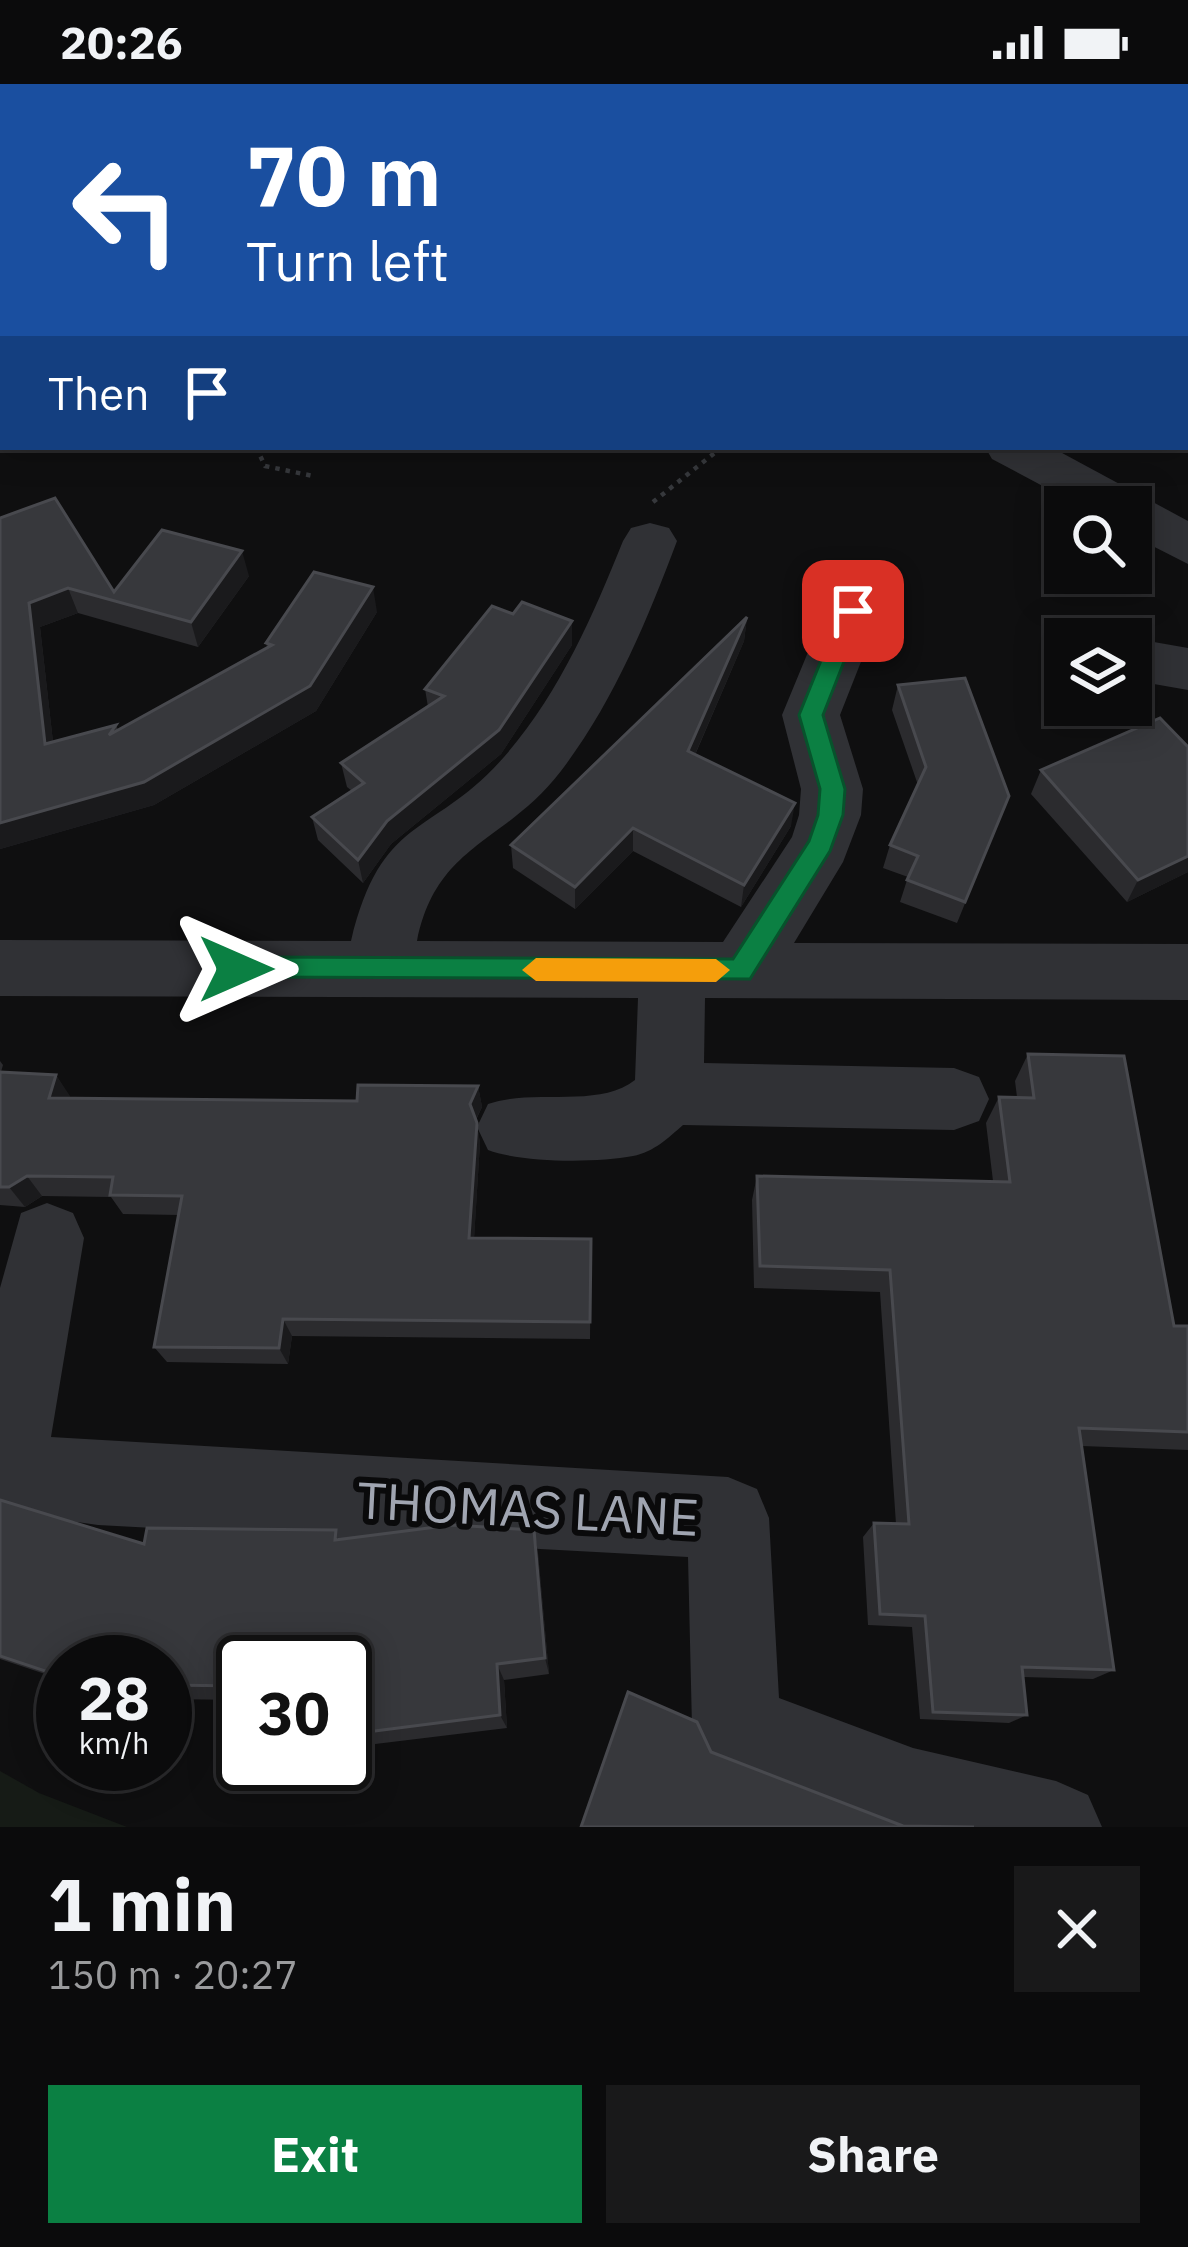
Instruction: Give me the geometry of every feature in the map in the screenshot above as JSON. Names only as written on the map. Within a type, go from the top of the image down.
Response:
[{"type":"street","points":[[1016,450],[1085,486]]},
{"type":"street","points":[[1108,450],[1120,486]]},
{"type":"street","points":[[1152,524],[1188,546]]},
{"type":"street","points":[[377,969],[403,879],[524,776],[613,639],[650,541]]},
{"type":"street","points":[[741,970],[821,844],[832,789],[811,715],[853,611]]},
{"type":"street","points":[[1152,663],[1188,669]]},
{"type":"street","points":[[0,968],[1188,972]]},
{"type":"street","points":[[669,1094],[672,970]]},
{"type":"street","points":[[513,1126],[633,1124],[669,1094],[954,1100]]},
{"type":"street","points":[[2,1470],[46,1238]]},
{"type":"street","name":"THOMAS LANE","points":[[2,1470],[98,1484],[728,1518],[736,1727],[914,1793],[1056,1827]]},
{"type":"path","points":[[257,450],[265,466],[313,476]]},
{"type":"path","points":[[650,541],[632,528],[652,502],[718,450]]},
{"type":"shaded area","points":[[0,1771],[39,1793],[127,1827],[0,1827]]},
{"type":"building","points":[[55,498],[114,592],[162,530],[242,551],[191,622],[68,588],[29,603],[45,744],[116,725],[109,735],[272,645],[266,643],[314,572],[373,587],[310,686],[144,782],[0,823],[0,518]]},
{"type":"building","points":[[522,602],[572,621],[499,730],[387,821],[358,860],[312,817],[364,783],[341,763],[444,696],[425,689],[492,606],[513,614]]},
{"type":"building","points":[[747,617],[688,751],[795,803],[744,885],[633,828],[575,887],[511,845]]},
{"type":"building","points":[[965,678],[1009,796],[965,902],[907,880],[918,856],[890,845],[926,767],[898,685]]},
{"type":"building","points":[[1160,718],[1188,747],[1188,856],[1138,880],[1041,770],[1142,726],[1152,726]]},
{"type":"building","points":[[1028,1054],[1124,1056],[1174,1326],[1188,1326],[1188,1432],[1079,1428],[1114,1670],[1022,1667],[1027,1715],[933,1712],[925,1616],[880,1614],[874,1523],[909,1524],[890,1270],[760,1266],[757,1176],[1010,1182],[999,1097],[1034,1098]]},
{"type":"building","points":[[0,1072],[56,1075],[49,1098],[357,1101],[358,1085],[478,1086],[470,1104],[477,1123],[469,1238],[591,1239],[590,1322],[283,1319],[279,1348],[154,1347],[182,1196],[110,1195],[113,1177],[27,1176],[0,1187]]},
{"type":"building","points":[[0,1500],[144,1544],[147,1528],[336,1530],[335,1540],[452,1525],[534,1530],[545,1658],[497,1664],[500,1715],[372,1731],[372,1635],[216,1635],[216,1686],[192,1685],[192,1635],[36,1635],[36,1668],[0,1656]]},
{"type":"building","points":[[628,1692],[697,1722],[711,1752],[903,1826],[974,1827],[581,1827]]},
{"type":"slow traffic","points":[[536,970],[716,970]]},
{"type":"route","points":[[236,969],[741,970],[821,844],[832,789],[811,715],[853,611]]}]
